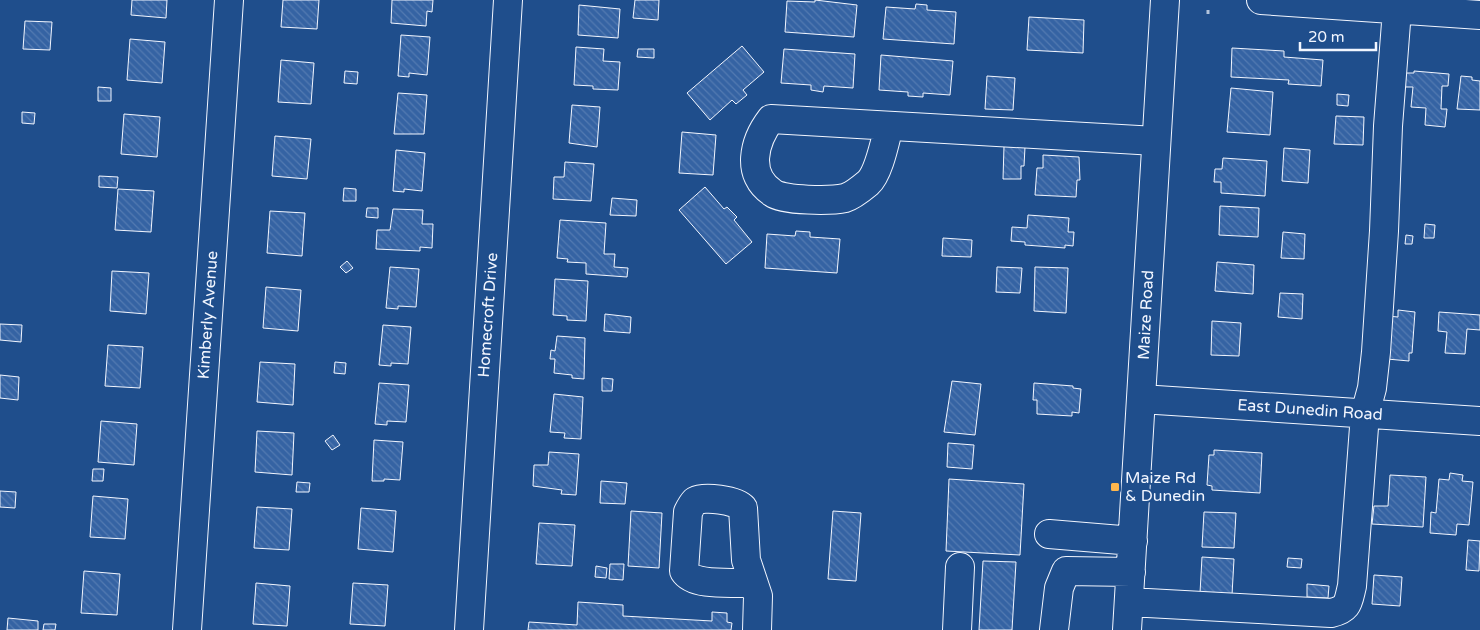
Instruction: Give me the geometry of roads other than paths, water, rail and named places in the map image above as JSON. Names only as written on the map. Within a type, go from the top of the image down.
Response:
[{"type":"street","name":"Kimberly Avenue","points":[[187,630],[229,0]]},
{"type":"street","name":"Homecroft Drive","points":[[469,630],[508,0]]},
{"type":"street","name":"Maize Road","points":[[1127,630],[1165,0]]},
{"type":"street","points":[[1262,0],[1480,15]]},
{"type":"street","points":[[1129,602],[1331,613],[1343,610],[1348,603],[1352,586],[1365,414],[1372,388],[1376,352],[1384,231],[1388,126],[1397,10]]},
{"type":"street","points":[[889,126],[882,155],[869,182],[847,198],[814,201],[774,194],[758,178],[754,156],[761,132],[771,119],[1156,141]]},
{"type":"street","name":"East Dunedin Road","points":[[1141,400],[1480,421]]},
{"type":"street","points":[[1049,534],[1133,541]]},
{"type":"street","points":[[957,630],[960,567]]},
{"type":"street","points":[[1054,630],[1059,588],[1066,571],[1131,572]]},
{"type":"street","points":[[752,583],[758,596],[757,630]]},
{"type":"place","name":"Maize Rd & Dunedin","points":[[1115,487]]}]
